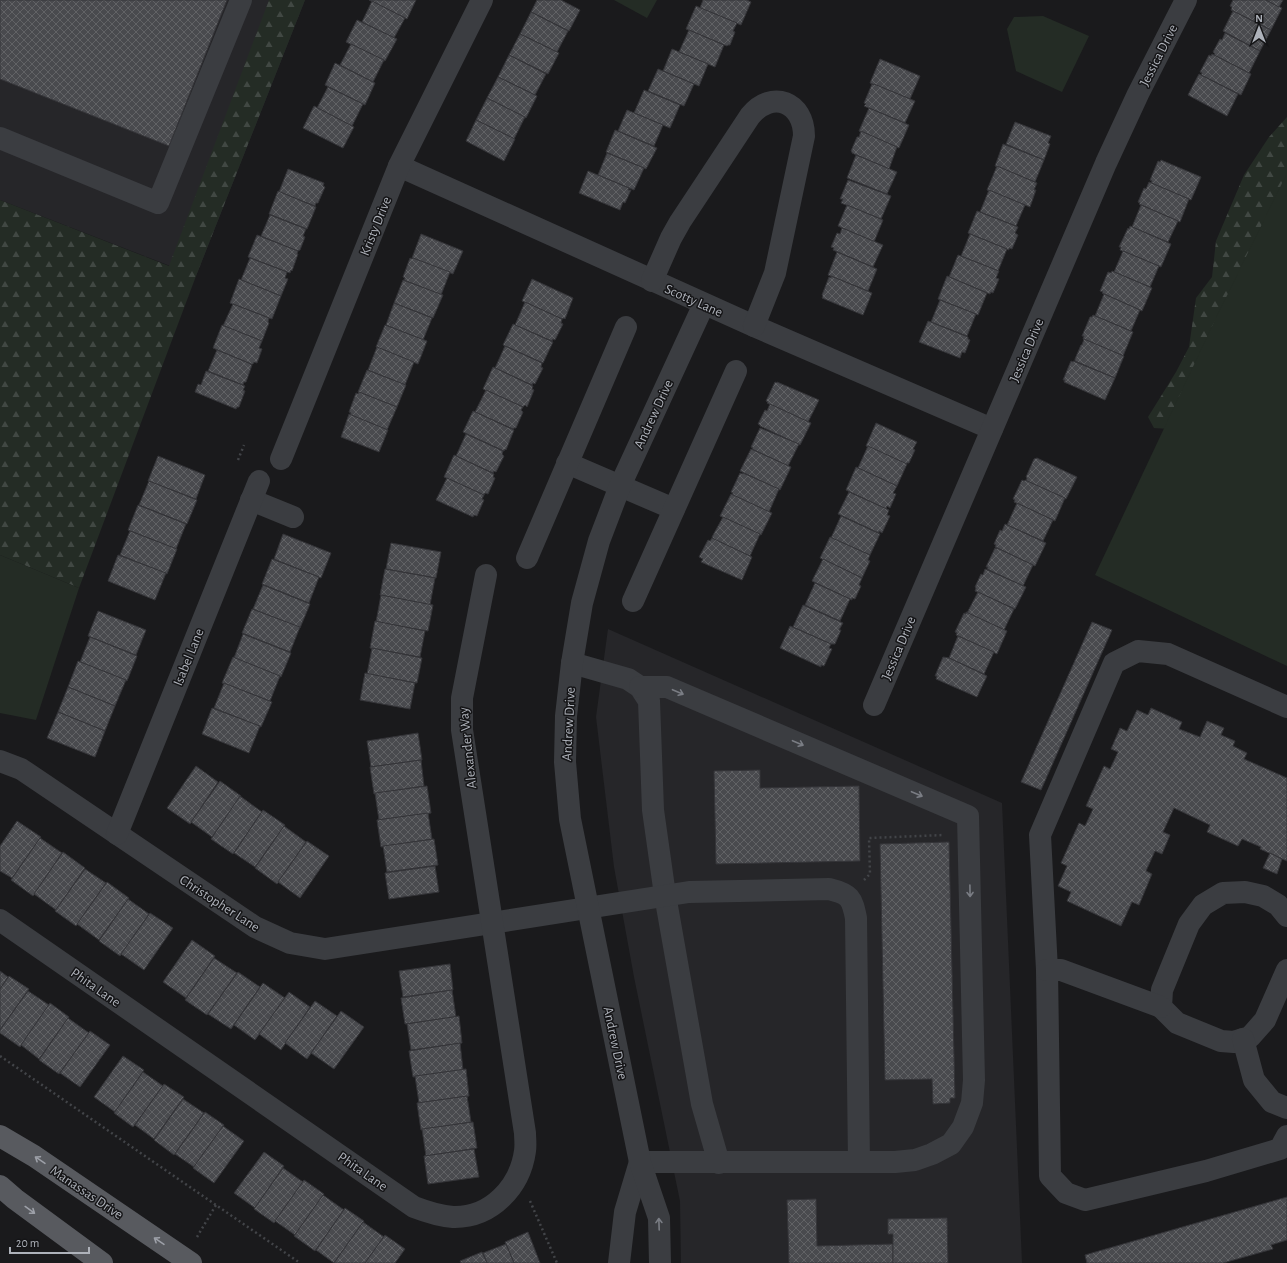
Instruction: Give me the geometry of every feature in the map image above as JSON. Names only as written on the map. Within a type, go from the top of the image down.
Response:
[{"type":"main road","name":"Manassas Drive","points":[[0,1136],[34,1156],[188,1261]]},
{"type":"main road","points":[[0,1186],[15,1199],[102,1263]]},
{"type":"street","points":[[0,138],[158,203],[241,0]]},
{"type":"street","name":"Kristy Drive","points":[[281,459],[399,166],[482,0]]},
{"type":"street","name":"Jessica Drive","points":[[874,705],[1106,163],[1138,94],[1186,0]]},
{"type":"street","points":[[652,281],[671,238],[680,222],[755,109],[763,104],[771,102],[788,104],[796,110],[801,118],[804,126],[804,136],[775,273],[754,326]]},
{"type":"street","name":"Scotty Lane","points":[[399,166],[652,281],[992,429]]},
{"type":"street","name":"Andrew Drive","points":[[660,1263],[659,1218],[640,1162],[570,819],[565,762],[566,716],[572,663],[582,603],[599,541],[620,486],[704,304]]},
{"type":"street","points":[[527,558],[626,327]]},
{"type":"street","points":[[633,602],[736,372]]},
{"type":"street","points":[[567,464],[674,509]]},
{"type":"street","name":"Isabel Lane","points":[[117,834],[255,490],[293,517]]},
{"type":"street","name":"Alexander Way","points":[[486,575],[462,698],[461,713],[462,730],[492,923]]},
{"type":"street","points":[[1287,707],[1168,654],[1138,651],[1114,663],[1040,836],[1047,970],[1050,1176],[1066,1193],[1085,1200],[1206,1171],[1280,1149],[1287,1136]]},
{"type":"street","points":[[572,663],[628,680],[640,687],[649,701],[653,810],[665,895],[702,1104],[719,1163]]},
{"type":"street","points":[[640,687],[667,687],[968,816],[974,1080],[972,1103],[963,1127],[951,1144],[932,1154],[915,1160],[895,1162],[640,1162]]},
{"type":"street","name":"Christopher Lane","points":[[0,761],[21,769],[254,927],[290,943],[325,948],[688,892],[829,889],[841,892],[848,896]]},
{"type":"street","points":[[1161,1007],[1162,990],[1189,924],[1204,905],[1223,893],[1245,892],[1264,896],[1278,905],[1287,916]]},
{"type":"street","points":[[848,896],[853,902],[856,918],[859,1162]]},
{"type":"street","name":"Phita Lane","points":[[0,920],[414,1207],[432,1214],[453,1217],[478,1213],[493,1206],[512,1188],[521,1168],[526,1150],[492,923]]},
{"type":"street","points":[[1047,970],[1061,970],[1161,1007],[1177,1023],[1221,1041],[1234,1042],[1250,1037],[1265,1020],[1287,970]]},
{"type":"street","points":[[1243,1039],[1254,1080],[1272,1102],[1287,1108]]},
{"type":"street","name":"Andrew Drive","points":[[619,1263],[625,1212],[640,1162]]},
{"type":"path","points":[[238,460],[244,445]]},
{"type":"path","points":[[848,896],[870,874],[869,838],[968,835]]},
{"type":"path","points":[[0,1056],[300,1263]]},
{"type":"path","points":[[512,1188],[530,1199],[556,1263]]},
{"type":"path","points":[[188,1261],[216,1205]]},
{"type":"shaded area","points":[[0,0],[305,0],[196,276],[0,200]]},
{"type":"shaded area","points":[[608,629],[1002,803],[1022,1263],[681,1263],[680,1201],[634,977],[614,867],[596,717]]},
{"type":"green space","points":[[269,0],[305,0],[196,276],[79,588],[0,555],[0,200],[169,266]]},
{"type":"green space","points":[[614,0],[657,0],[647,18]]},
{"type":"green space","points":[[1043,16],[1089,36],[1062,92],[1016,71],[1007,29],[1014,17]]},
{"type":"green space","points":[[1287,117],[1287,191],[1170,429],[1154,428],[1148,417],[1176,372],[1189,347],[1196,298],[1212,277],[1216,241],[1244,175],[1269,137]]},
{"type":"green space","points":[[1287,173],[1287,666],[1095,575],[1215,320]]},
{"type":"green space","points":[[0,555],[79,588],[36,720],[0,713]]},
{"type":"building","points":[[0,0],[227,0],[169,146],[0,79]]},
{"type":"building","points":[[369,0],[416,0],[407,19]]},
{"type":"building","points":[[537,0],[561,0],[580,10],[569,31],[531,12]]},
{"type":"building","points":[[703,0],[747,0],[751,2],[741,25],[700,8]]},
{"type":"building","points":[[1233,0],[1266,0],[1282,8],[1271,30],[1231,10],[1232,7],[1230,6]]},
{"type":"building","points":[[1266,0],[1283,0],[1279,7]]},
{"type":"building","points":[[372,1],[405,18],[394,38],[362,22]]},
{"type":"building","points":[[696,6],[737,23],[733,31],[735,32],[730,45],[727,46],[686,29]]},
{"type":"building","points":[[1233,11],[1271,30],[1260,51],[1223,31]]},
{"type":"building","points":[[531,12],[568,31],[557,52],[520,34]]},
{"type":"building","points":[[357,20],[397,39],[385,61],[346,42]]},
{"type":"building","points":[[689,30],[724,45],[715,67],[679,52]]},
{"type":"building","points":[[1225,33],[1260,51],[1249,73],[1214,55],[1215,54],[1213,52],[1220,39],[1222,40]]},
{"type":"building","points":[[520,34],[559,53],[548,74],[509,55]]},
{"type":"building","points":[[351,44],[384,60],[373,82],[340,65]]},
{"type":"building","points":[[672,49],[708,64],[699,86],[663,71]]},
{"type":"building","points":[[1212,54],[1251,74],[1241,95],[1201,75],[1202,73],[1200,72],[1209,55],[1211,56]]},
{"type":"building","points":[[509,55],[546,74],[535,95],[498,77]]},
{"type":"building","points":[[880,59],[920,76],[910,99],[870,83]]},
{"type":"building","points":[[335,63],[375,83],[365,105],[325,85]]},
{"type":"building","points":[[658,69],[694,84],[684,106],[648,91]]},
{"type":"building","points":[[1199,74],[1238,94],[1227,116],[1188,95]]},
{"type":"building","points":[[498,77],[537,96],[526,118],[487,98]]},
{"type":"building","points":[[872,84],[915,101],[905,123],[864,106]]},
{"type":"building","points":[[328,87],[363,104],[352,126],[317,108]]},
{"type":"building","points":[[644,90],[680,105],[670,128],[634,113]]},
{"type":"building","points":[[487,98],[525,117],[514,139],[476,120]]},
{"type":"building","points":[[314,106],[354,127],[343,148],[303,128]]},
{"type":"building","points":[[869,108],[909,125],[899,148],[859,131]]},
{"type":"building","points":[[627,110],[663,125],[654,146],[618,131]]},
{"type":"building","points":[[476,120],[515,139],[504,161],[466,141]]},
{"type":"building","points":[[1015,122],[1051,136],[1048,143],[1050,144],[1044,160],[1006,144]]},
{"type":"building","points":[[615,130],[657,148],[646,169],[606,152]]},
{"type":"building","points":[[861,131],[897,147],[889,169],[852,153],[851,151]]},
{"type":"building","points":[[1003,144],[1044,160],[1035,182],[995,166]]},
{"type":"building","points":[[607,153],[644,168],[634,190],[598,175]]},
{"type":"building","points":[[856,155],[897,172],[887,194],[847,178]]},
{"type":"building","points":[[1161,160],[1201,177],[1191,200],[1151,183],[1152,181],[1150,180],[1158,161],[1160,162]]},
{"type":"building","points":[[997,166],[1037,183],[1030,207],[987,190]]},
{"type":"building","points":[[288,169],[324,183],[323,186],[325,187],[318,203],[316,203],[315,206],[279,192]]},
{"type":"building","points":[[588,171],[629,188],[628,190],[631,190],[625,203],[623,202],[620,210],[579,193]]},
{"type":"building","points":[[848,180],[891,196],[881,219],[841,203],[843,199],[840,199]]},
{"type":"building","points":[[1149,182],[1189,199],[1180,222],[1139,204],[1140,203],[1138,202],[1144,188],[1146,189]]},
{"type":"building","points":[[989,190],[1025,205],[1016,226],[980,212]]},
{"type":"building","points":[[278,191],[316,207],[307,229],[269,214]]},
{"type":"building","points":[[847,205],[883,220],[874,242],[838,226]]},
{"type":"building","points":[[1141,205],[1178,221],[1168,242],[1132,227]]},
{"type":"building","points":[[977,211],[1018,227],[1015,233],[1018,235],[1012,249],[1009,248],[1009,250],[968,233]]},
{"type":"building","points":[[270,215],[306,229],[303,236],[305,237],[300,250],[297,251],[261,236]]},
{"type":"building","points":[[1130,226],[1171,244],[1161,267],[1120,250],[1121,247],[1119,247]]},
{"type":"building","points":[[842,228],[883,245],[873,267],[833,250],[834,248],[831,247],[837,233],[840,234]]},
{"type":"building","points":[[421,234],[463,251],[453,274],[412,258]]},
{"type":"building","points":[[970,234],[1007,249],[998,271],[961,256]]},
{"type":"building","points":[[257,235],[298,251],[290,273],[248,257]]},
{"type":"building","points":[[1123,251],[1159,266],[1150,287],[1114,272]]},
{"type":"building","points":[[837,252],[877,269],[868,291],[828,275]]},
{"type":"building","points":[[958,255],[999,271],[996,278],[999,279],[993,293],[991,292],[990,294],[949,277]]},
{"type":"building","points":[[250,258],[287,272],[285,278],[288,279],[281,296],[241,280]]},
{"type":"building","points":[[410,258],[450,272],[441,295],[404,280],[405,278],[403,277]]},
{"type":"building","points":[[1112,271],[1152,288],[1142,311],[1100,291],[1108,272],[1111,273]]},
{"type":"building","points":[[831,276],[872,293],[863,315],[822,298],[829,277],[831,278]]},
{"type":"building","points":[[947,276],[987,293],[978,315],[938,299]]},
{"type":"building","points":[[239,279],[281,296],[272,319],[230,303]]},
{"type":"building","points":[[532,279],[573,298],[565,319],[522,301]]},
{"type":"building","points":[[403,280],[443,295],[433,318],[394,303]]},
{"type":"building","points":[[1104,294],[1140,310],[1131,331],[1095,316]]},
{"type":"building","points":[[940,300],[976,314],[967,336],[931,322]]},
{"type":"building","points":[[525,302],[562,319],[561,323],[563,324],[555,340],[553,339],[552,341],[515,325]]},
{"type":"building","points":[[394,303],[432,318],[423,340],[386,325]]},
{"type":"building","points":[[233,304],[269,318],[269,323],[262,341],[223,326]]},
{"type":"building","points":[[1093,315],[1133,332],[1123,356],[1083,339],[1084,336],[1082,336],[1090,317]]},
{"type":"building","points":[[928,321],[968,337],[970,340],[965,353],[962,352],[960,358],[919,342]]},
{"type":"building","points":[[513,324],[553,342],[543,363],[503,345]]},
{"type":"building","points":[[222,325],[262,341],[259,348],[262,349],[257,363],[254,362],[251,364],[213,348]]},
{"type":"building","points":[[385,325],[427,341],[418,364],[376,347]]},
{"type":"building","points":[[1084,339],[1124,356],[1115,378],[1075,361]]},
{"type":"building","points":[[505,346],[542,363],[541,367],[543,368],[535,384],[533,383],[532,385],[495,368]]},
{"type":"building","points":[[377,347],[414,362],[405,385],[368,370]]},
{"type":"building","points":[[217,350],[252,365],[246,382],[244,382],[243,385],[208,371]]},
{"type":"building","points":[[1071,361],[1115,378],[1105,400],[1064,382],[1065,380],[1063,380]]},
{"type":"building","points":[[493,367],[533,386],[532,389],[534,390],[527,407],[525,405],[523,407],[483,389]]},
{"type":"building","points":[[367,370],[406,385],[397,407],[358,392]]},
{"type":"building","points":[[206,371],[245,386],[243,390],[245,391],[239,407],[236,409],[195,392],[198,384],[201,385]]},
{"type":"building","points":[[775,382],[819,400],[808,422],[767,403],[768,402],[766,401]]},
{"type":"building","points":[[486,390],[523,407],[521,410],[523,412],[516,428],[513,429],[475,412]]},
{"type":"building","points":[[359,392],[397,407],[387,430],[350,415],[351,413],[349,412],[356,393],[358,394]]},
{"type":"building","points":[[770,404],[811,423],[800,445],[758,424],[765,410],[767,411]]},
{"type":"building","points":[[473,411],[514,430],[506,450],[505,449],[504,451],[463,432]]},
{"type":"building","points":[[349,414],[388,430],[379,452],[341,437]]},
{"type":"building","points":[[876,423],[917,442],[913,449],[915,450],[909,463],[906,464],[866,446]]},
{"type":"building","points":[[760,428],[799,444],[788,466],[752,449],[753,448],[751,447]]},
{"type":"building","points":[[466,434],[503,451],[502,454],[504,456],[496,472],[494,471],[493,473],[456,456]]},
{"type":"building","points":[[868,446],[907,464],[897,486],[858,468]]},
{"type":"building","points":[[751,449],[791,467],[780,490],[740,471]]},
{"type":"building","points":[[454,455],[494,474],[493,477],[495,478],[488,494],[485,493],[484,495],[444,477]]},
{"type":"building","points":[[158,456],[205,475],[196,499],[148,481]]},
{"type":"building","points":[[1037,458],[1077,477],[1066,499],[1026,481],[1026,477],[1034,459]]},
{"type":"building","points":[[856,467],[897,486],[893,493],[896,494],[890,508],[887,506],[886,509],[846,490]]},
{"type":"building","points":[[740,473],[779,489],[769,512],[732,495],[733,493],[731,492]]},
{"type":"building","points":[[447,478],[484,495],[482,499],[484,500],[477,516],[474,515],[473,517],[436,500]]},
{"type":"building","points":[[1022,480],[1065,498],[1055,521],[1014,502],[1015,500],[1013,499]]},
{"type":"building","points":[[149,481],[197,500],[187,524],[139,505]]},
{"type":"building","points":[[849,492],[889,510],[887,515],[890,516],[882,533],[838,514]]},
{"type":"building","points":[[731,494],[772,513],[761,535],[720,516]]},
{"type":"building","points":[[1017,503],[1053,520],[1043,541],[1007,525]]},
{"type":"building","points":[[138,505],[186,524],[176,549],[128,530]]},
{"type":"building","points":[[841,516],[880,534],[870,555],[831,538]]},
{"type":"building","points":[[723,517],[760,534],[750,556],[713,539],[712,537]]},
{"type":"building","points":[[1005,524],[1046,543],[1035,566],[995,547],[996,545],[994,544],[1000,530],[1002,531]]},
{"type":"building","points":[[130,531],[177,549],[167,574],[120,555]]},
{"type":"building","points":[[283,534],[331,553],[321,578],[274,559]]},
{"type":"building","points":[[830,537],[870,555],[868,560],[870,561],[862,578],[820,558]]},
{"type":"building","points":[[712,538],[752,557],[742,580],[701,562],[703,559],[699,557],[708,540],[710,541]]},
{"type":"building","points":[[391,543],[441,552],[436,578],[386,569]]},
{"type":"building","points":[[995,548],[1033,565],[1023,586],[987,569],[988,567],[986,567]]},
{"type":"building","points":[[118,555],[166,573],[155,600],[108,581]]},
{"type":"building","points":[[272,559],[319,577],[309,603],[262,584]]},
{"type":"building","points":[[823,559],[862,578],[859,585],[861,586],[855,599],[852,598],[852,600],[812,581]]},
{"type":"building","points":[[385,569],[435,578],[430,605],[380,595]]},
{"type":"building","points":[[985,569],[1026,587],[1015,609],[975,591],[975,587]]},
{"type":"building","points":[[815,583],[850,599],[840,621],[805,605]]},
{"type":"building","points":[[263,585],[310,604],[300,628],[253,609]]},
{"type":"building","points":[[978,592],[1014,609],[1004,630],[967,613]]},
{"type":"building","points":[[381,595],[433,605],[428,631],[376,622]]},
{"type":"building","points":[[803,605],[843,623],[839,630],[841,630],[835,644],[831,644],[793,627]]},
{"type":"building","points":[[252,609],[300,627],[290,652],[242,633]]},
{"type":"building","points":[[98,611],[146,630],[136,655],[88,636]]},
{"type":"building","points":[[966,612],[1007,631],[997,654],[956,635],[957,633],[955,632],[964,613],[966,614]]},
{"type":"building","points":[[375,621],[425,631],[420,657],[370,648]]},
{"type":"building","points":[[1092,622],[1112,630],[1041,790],[1021,782]]},
{"type":"building","points":[[790,626],[831,644],[829,648],[832,649],[824,666],[821,665],[821,667],[780,648]]},
{"type":"building","points":[[243,634],[291,653],[281,677],[234,658]]},
{"type":"building","points":[[958,636],[994,652],[984,674],[949,658]]},
{"type":"building","points":[[90,637],[137,656],[127,681],[80,662]]},
{"type":"building","points":[[372,648],[422,658],[417,683],[367,674]]},
{"type":"building","points":[[233,657],[280,676],[270,701],[222,683]]},
{"type":"building","points":[[943,657],[949,658],[987,676],[977,697],[936,679],[937,676],[935,676]]},
{"type":"building","points":[[78,661],[126,680],[115,706],[68,687]]},
{"type":"building","points":[[365,673],[415,683],[410,709],[360,700]]},
{"type":"building","points":[[224,683],[272,702],[261,727],[214,708]]},
{"type":"building","points":[[68,687],[115,706],[105,731],[58,712]]},
{"type":"building","points":[[212,708],[260,726],[249,753],[202,734]]},
{"type":"building","points":[[1151,708],[1182,722],[1179,729],[1200,737],[1207,721],[1224,728],[1221,735],[1235,741],[1233,746],[1247,753],[1244,759],[1287,778],[1287,861],[1242,839],[1238,846],[1207,832],[1210,825],[1174,808],[1163,832],[1170,835],[1162,854],[1155,851],[1146,871],[1152,874],[1139,905],[1132,902],[1121,926],[1067,901],[1071,892],[1058,886],[1067,866],[1061,863],[1079,823],[1085,826],[1093,809],[1086,806],[1104,766],[1110,769],[1118,752],[1111,749],[1120,728],[1127,731],[1137,710],[1148,715]]},
{"type":"building","points":[[58,712],[105,731],[95,757],[47,738]]},
{"type":"building","points":[[418,733],[422,760],[371,767],[367,741]]},
{"type":"building","points":[[421,760],[424,786],[374,794],[370,767]]},
{"type":"building","points":[[196,766],[218,782],[190,824],[167,808]]},
{"type":"building","points":[[760,770],[760,788],[859,786],[860,861],[716,864],[714,771]]},
{"type":"building","points":[[220,781],[241,796],[212,837],[191,822]]},
{"type":"building","points":[[427,786],[431,813],[379,820],[375,793]]},
{"type":"building","points":[[240,796],[262,812],[233,854],[211,839]]},
{"type":"building","points":[[263,810],[285,825],[255,867],[234,853]]},
{"type":"building","points":[[428,813],[432,839],[381,847],[377,820]]},
{"type":"building","points":[[17,821],[41,837],[12,878],[0,871],[0,846]]},
{"type":"building","points":[[284,826],[306,842],[277,884],[255,868]]},
{"type":"building","points":[[40,838],[62,853],[33,896],[11,880]]},
{"type":"building","points":[[434,839],[438,865],[387,872],[383,846]]},
{"type":"building","points":[[307,841],[329,856],[300,898],[278,882]]},
{"type":"building","points":[[949,842],[955,1098],[950,1098],[950,1103],[933,1104],[932,1079],[885,1080],[880,844]]},
{"type":"building","points":[[63,852],[85,868],[56,910],[34,894]]},
{"type":"building","points":[[1270,853],[1282,859],[1277,874],[1263,868]]},
{"type":"building","points":[[435,866],[439,892],[389,899],[385,873]]},
{"type":"building","points":[[85,869],[106,883],[76,926],[55,911]]},
{"type":"building","points":[[107,882],[129,898],[99,940],[77,924]]},
{"type":"building","points":[[128,899],[149,914],[120,956],[99,941]]},
{"type":"building","points":[[150,913],[173,928],[144,970],[121,954]]},
{"type":"building","points":[[192,940],[215,956],[186,998],[163,982]]},
{"type":"building","points":[[214,958],[237,973],[207,1015],[185,1000]]},
{"type":"building","points":[[450,964],[453,990],[403,997],[399,971]]},
{"type":"building","points":[[0,971],[8,977],[0,989]]},
{"type":"building","points":[[238,972],[260,987],[231,1029],[208,1014]]},
{"type":"building","points":[[9,976],[29,989],[0,1030],[0,989]]},
{"type":"building","points":[[263,983],[285,998],[255,1040],[234,1025]]},
{"type":"building","points":[[452,990],[456,1017],[405,1024],[401,998]]},
{"type":"building","points":[[28,991],[49,1005],[20,1047],[0,1033],[0,1030]]},
{"type":"building","points":[[289,992],[310,1007],[281,1050],[259,1034]]},
{"type":"building","points":[[315,1001],[337,1016],[307,1059],[285,1043]]},
{"type":"building","points":[[50,1003],[69,1017],[39,1059],[21,1045]]},
{"type":"building","points":[[341,1011],[364,1027],[334,1069],[311,1053]]},
{"type":"building","points":[[459,1016],[462,1043],[411,1050],[407,1024]]},
{"type":"building","points":[[68,1018],[89,1033],[59,1074],[39,1060]]},
{"type":"building","points":[[90,1031],[110,1045],[80,1087],[60,1073]]},
{"type":"building","points":[[460,1043],[463,1070],[413,1077],[409,1051]]},
{"type":"building","points":[[123,1056],[144,1070],[115,1112],[94,1097]]},
{"type":"building","points":[[466,1069],[469,1096],[419,1103],[415,1076]]},
{"type":"building","points":[[143,1072],[163,1086],[133,1127],[114,1113]]},
{"type":"building","points":[[164,1084],[184,1097],[154,1139],[135,1125]]},
{"type":"building","points":[[467,1096],[471,1122],[421,1130],[417,1103]]},
{"type":"building","points":[[183,1099],[204,1113],[174,1155],[154,1140]]},
{"type":"building","points":[[205,1112],[224,1125],[194,1167],[175,1154]]},
{"type":"building","points":[[473,1122],[477,1148],[426,1156],[422,1129]]},
{"type":"building","points":[[223,1126],[244,1141],[214,1183],[193,1168]]},
{"type":"building","points":[[474,1149],[479,1177],[428,1184],[424,1156]]},
{"type":"building","points":[[264,1152],[284,1166],[255,1208],[234,1193]]},
{"type":"building","points":[[283,1168],[303,1182],[274,1223],[254,1209]]},
{"type":"building","points":[[304,1180],[324,1194],[295,1235],[275,1221]]},
{"type":"building","points":[[323,1195],[344,1210],[315,1251],[294,1236]]},
{"type":"building","points":[[1287,1197],[1287,1240],[1271,1245],[1273,1249],[1223,1263],[1087,1263],[1085,1255]]},
{"type":"building","points":[[816,1199],[817,1246],[893,1244],[893,1263],[789,1263],[787,1200]]},
{"type":"building","points":[[345,1208],[364,1221],[334,1263],[316,1250]]},
{"type":"building","points":[[947,1218],[948,1263],[893,1263],[893,1234],[888,1234],[888,1219]]},
{"type":"building","points":[[363,1222],[384,1237],[365,1263],[334,1263]]},
{"type":"building","points":[[528,1232],[540,1263],[514,1263],[505,1242]]},
{"type":"building","points":[[385,1235],[405,1249],[395,1263],[365,1263]]},
{"type":"building","points":[[506,1244],[514,1263],[487,1263],[483,1253]]},
{"type":"building","points":[[482,1252],[487,1263],[461,1263],[460,1261]]}]
